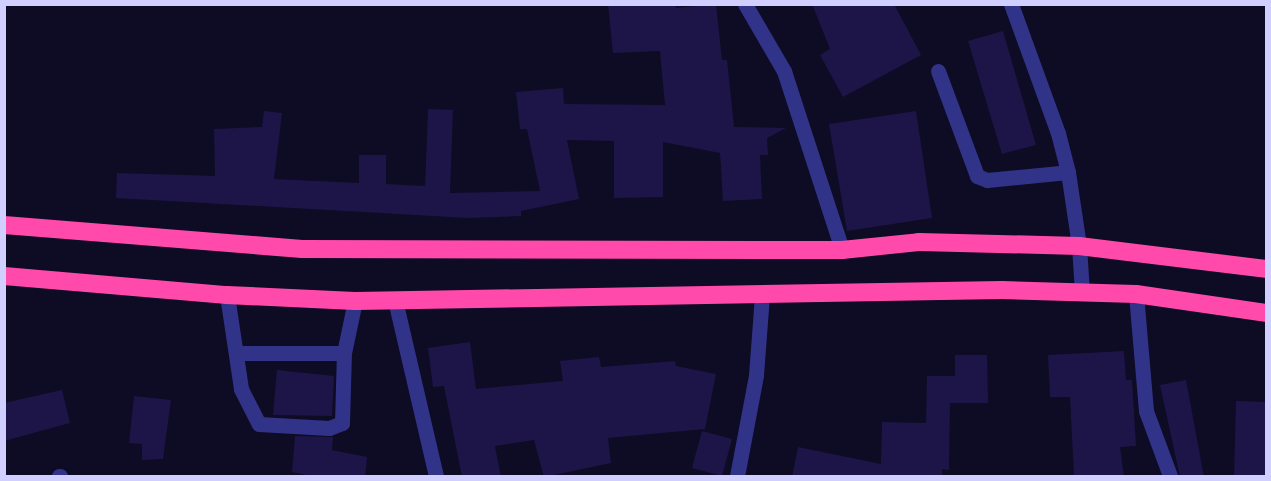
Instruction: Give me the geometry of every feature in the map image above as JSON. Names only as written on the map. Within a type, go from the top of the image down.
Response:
[{"type":"highway","points":[[4,225],[302,249],[842,250],[918,242],[1080,246],[1266,269]]},
{"type":"highway","points":[[4,276],[227,296],[355,301],[762,296],[947,289],[1136,294],[1266,314]]},
{"type":"street","points":[[745,4],[784,71],[842,250]]},
{"type":"street","points":[[1011,4],[1020,35],[1058,133],[1068,172],[1080,246],[1082,293]]},
{"type":"street","points":[[938,71],[977,176],[987,180],[1068,172]]},
{"type":"street","points":[[1136,294],[1146,411],[1170,477]]},
{"type":"street","points":[[227,296],[238,353],[241,389],[259,423],[329,428],[342,423],[344,353],[355,301]]},
{"type":"street","points":[[737,477],[756,375],[762,296]]},
{"type":"street","points":[[395,300],[436,477]]},
{"type":"street","points":[[238,353],[344,353]]},
{"type":"building","points":[[608,4],[675,4],[676,8],[716,4],[722,60],[727,60],[734,127],[786,128],[767,138],[768,155],[760,155],[762,199],[723,201],[720,153],[663,142],[663,197],[614,198],[614,141],[567,140],[579,199],[521,211],[521,216],[468,218],[116,198],[117,173],[215,176],[214,129],[262,127],[264,111],[282,113],[274,179],[359,183],[359,155],[386,155],[386,184],[425,186],[428,109],[453,110],[450,193],[540,191],[527,129],[520,129],[516,92],[563,88],[564,104],[665,105],[660,51],[613,53]]},
{"type":"building","points":[[812,4],[894,4],[921,55],[843,97],[820,55],[830,49]]},
{"type":"building","points":[[1003,31],[1036,145],[1002,154],[968,41]]},
{"type":"building","points":[[916,111],[932,218],[847,231],[829,124]]},
{"type":"building","points":[[470,342],[476,389],[563,381],[560,361],[599,357],[601,367],[675,361],[676,366],[716,374],[705,429],[608,438],[611,463],[544,477],[534,440],[495,446],[501,477],[462,477],[444,386],[433,387],[428,348]]},
{"type":"building","points":[[1124,351],[1126,380],[1132,380],[1136,446],[1120,447],[1124,477],[1074,477],[1070,397],[1050,397],[1048,355]]},
{"type":"building","points":[[955,355],[987,355],[988,403],[950,403],[949,470],[942,469],[942,477],[792,477],[798,447],[881,464],[882,422],[926,423],[927,376],[955,376]]},
{"type":"building","points":[[277,370],[334,376],[332,416],[273,415]]},
{"type":"building","points":[[1186,380],[1204,477],[1180,477],[1160,385]]},
{"type":"building","points":[[62,390],[70,423],[4,441],[4,403]]},
{"type":"building","points":[[134,396],[171,400],[163,459],[142,460],[142,444],[129,443]]},
{"type":"building","points":[[1236,401],[1266,402],[1266,477],[1234,477]]},
{"type":"building","points":[[702,431],[732,439],[722,476],[692,468]]},
{"type":"building","points":[[295,436],[333,437],[332,450],[367,457],[365,477],[316,477],[292,472]]}]
